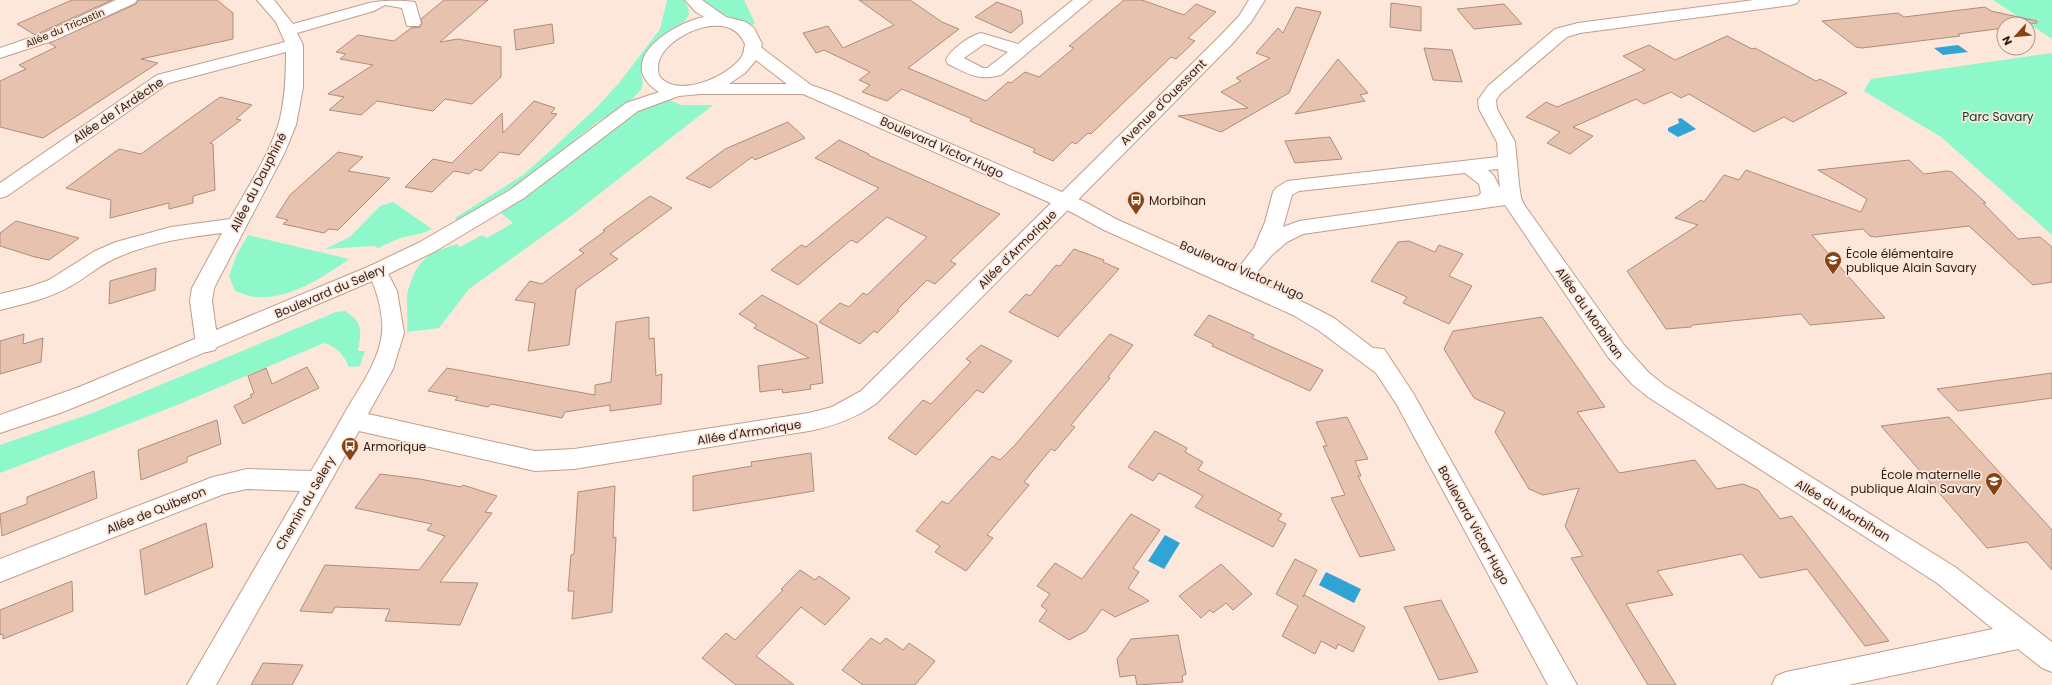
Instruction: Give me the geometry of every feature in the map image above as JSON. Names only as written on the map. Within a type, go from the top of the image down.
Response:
[{"type":"street","name":"Allée du Tricastin","points":[[0,53],[47,37],[129,0]]},
{"type":"street","points":[[265,0],[292,38]]},
{"type":"street","points":[[383,0],[410,5],[413,22]]},
{"type":"street","name":"Allée de l'Ardèche","points":[[0,192],[162,78],[292,38],[368,8],[383,0]]},
{"type":"street","points":[[1020,51],[1084,0]]},
{"type":"street","name":"Avenue d'Ouessant","points":[[1071,204],[1226,40],[1245,19],[1257,0]]},
{"type":"street","name":"Allée du Morbihan","points":[[1790,0],[1563,31],[1503,81],[1488,97],[1488,110],[1506,142],[1511,198],[1516,208],[1616,351],[1640,378],[1656,391],[1805,487],[1946,575],[2024,635],[2052,659]]},
{"type":"street","points":[[694,2],[711,15],[743,27],[754,40],[754,49],[748,59],[733,74],[717,84],[703,89],[677,91],[657,85],[652,78],[649,67],[651,59],[669,38],[688,26],[703,22],[722,20]]},
{"type":"street","points":[[688,26],[696,11],[694,2]]},
{"type":"street","name":"Allée du Dauphiné","points":[[207,344],[201,301],[202,288],[275,154],[287,125],[294,87],[292,38]]},
{"type":"street","name":"Boulevard Victor Hugo","points":[[754,49],[805,89],[825,96],[1071,204],[1111,225],[1242,276],[1326,324],[1383,366],[1405,399],[1563,685]]},
{"type":"street","name":"Boulevard du Selery","points":[[0,424],[52,407],[207,344],[377,271],[427,247],[492,210],[542,175],[632,107],[649,88],[652,78]]},
{"type":"street","name":"Boulevard Victor Hugo","points":[[703,89],[805,89]]},
{"type":"street","name":"Boulevard du Selery","points":[[632,107],[677,91]]},
{"type":"street","points":[[1242,276],[1264,248],[1275,222],[1278,206],[1282,200],[1285,190],[1294,185],[1507,162]]},
{"type":"street","points":[[1467,166],[1480,174],[1490,186],[1491,194],[1484,202]]},
{"type":"street","points":[[1264,248],[1291,231],[1312,226],[1511,198]]},
{"type":"street","points":[[1282,200],[1287,209],[1296,219],[1312,226]]},
{"type":"street","name":"Allée d'Armorique","points":[[353,420],[535,461],[574,459],[830,418],[848,411],[869,397],[1071,204]]},
{"type":"street","points":[[0,302],[52,287],[63,282],[92,262],[119,249],[170,235],[236,225]]},
{"type":"street","name":"Chemin du Selery","points":[[201,685],[376,380],[393,333],[384,280],[377,271]]},
{"type":"street","name":"Allée de Quiberon","points":[[0,572],[222,484],[247,479],[317,481]]},
{"type":"street","points":[[1786,685],[2024,635]]},
{"type":"green space","points":[[667,0],[684,0],[688,7],[689,15],[685,21],[672,29],[652,48],[643,62],[641,73],[643,83],[641,90],[630,101],[596,123],[529,177],[457,221],[455,218],[523,175],[597,107],[619,83],[660,29]]},
{"type":"green space","points":[[703,0],[744,0],[755,23],[753,25],[714,11]]},
{"type":"green space","points":[[1993,0],[2052,0],[2052,39],[2036,28],[2036,16],[2017,16]]},
{"type":"green space","name":"Parc Savary","points":[[2052,53],[2052,235],[1941,137],[1864,91],[1871,79]]},
{"type":"green space","points":[[665,98],[681,105],[713,105],[571,216],[469,289],[439,328],[407,332],[408,291],[411,281],[423,260],[434,253],[457,244],[460,247],[482,235],[487,238],[513,223],[501,213],[640,109]]},
{"type":"green space","points":[[393,202],[432,229],[423,233],[400,238],[378,248],[374,246],[325,249],[350,237],[380,206]]},
{"type":"green space","points":[[248,235],[349,259],[317,280],[293,291],[268,297],[251,296],[235,291],[229,276],[236,256]]},
{"type":"green space","points":[[345,311],[351,315],[360,328],[358,351],[365,351],[360,366],[349,367],[340,352],[324,343],[170,408],[0,473],[0,445],[95,412],[336,312]]},
{"type":"water","points":[[1958,45],[1968,52],[1943,55],[1934,48]]},
{"type":"water","points":[[1681,118],[1696,129],[1678,137],[1668,131],[1668,128],[1679,123],[1678,119]]},
{"type":"water","points":[[1165,535],[1180,543],[1164,569],[1148,561]]},
{"type":"water","points":[[1326,572],[1361,589],[1354,603],[1319,585]]},
{"type":"building","points":[[72,0],[112,0],[35,35],[17,24]]},
{"type":"building","points":[[138,0],[217,0],[233,13],[233,39],[141,59],[158,63],[43,138],[0,127],[0,81],[26,69],[19,65],[56,47],[49,43],[136,4]]},
{"type":"building","points":[[444,0],[488,0],[440,42],[458,39],[501,47],[501,77],[472,104],[445,99],[433,111],[377,101],[361,115],[329,110],[344,97],[328,94],[373,65],[340,59],[346,54],[336,52],[358,35],[394,41],[411,28],[420,27],[422,23],[421,19]]},
{"type":"building","points":[[859,0],[910,0],[942,22],[959,29],[908,68],[986,101],[1008,82],[1011,83],[1025,72],[1039,77],[1074,48],[1069,46],[1124,0],[1142,0],[1184,15],[1196,4],[1216,12],[1188,38],[1195,41],[1176,59],[1171,57],[1091,134],[1088,133],[1076,144],[1072,142],[1053,161],[1033,152],[1035,149],[970,121],[972,119],[902,89],[887,101],[862,92],[870,85],[859,80],[870,72],[824,50],[816,53],[803,33],[828,26],[843,48],[894,25]]},
{"type":"building","points":[[997,2],[1021,11],[1023,23],[1011,33],[975,17]]},
{"type":"building","points":[[1391,3],[1421,7],[1421,31],[1390,27]]},
{"type":"building","points":[[1504,4],[1522,24],[1474,29],[1457,9]]},
{"type":"building","points":[[1296,7],[1321,12],[1289,93],[1221,132],[1178,116],[1248,108],[1221,92],[1241,81],[1236,78],[1270,58],[1256,53],[1278,28],[1283,33]]},
{"type":"building","points":[[1985,7],[1991,11],[2014,16],[1996,16],[1996,29],[1958,34],[1960,36],[1862,48],[1856,47],[1822,21],[1898,13],[1904,17]]},
{"type":"building","points":[[552,24],[554,43],[516,50],[514,30]]},
{"type":"building","points":[[1727,36],[1752,49],[1755,48],[1816,81],[1820,79],[1847,93],[1793,122],[1784,117],[1754,132],[1689,94],[1681,98],[1671,92],[1644,104],[1636,99],[1573,127],[1593,136],[1570,154],[1547,143],[1560,132],[1526,117],[1546,102],[1557,107],[1645,70],[1623,56],[1649,45],[1675,60]]},
{"type":"building","points":[[1424,48],[1452,50],[1462,82],[1433,80]]},
{"type":"building","points":[[1338,59],[1368,93],[1360,95],[1365,101],[1295,114]]},
{"type":"building","points":[[220,97],[252,105],[236,119],[241,120],[210,143],[213,144],[215,190],[193,196],[193,203],[169,209],[169,203],[110,218],[111,200],[66,188],[119,149],[141,154]]},
{"type":"building","points":[[534,101],[555,108],[551,113],[557,114],[519,155],[500,152],[481,171],[475,169],[469,174],[454,171],[432,192],[405,187],[433,159],[452,163],[502,113],[503,133]]},
{"type":"building","points":[[788,122],[805,138],[755,160],[752,157],[710,188],[686,178],[725,149]]},
{"type":"building","points":[[1330,137],[1342,159],[1295,163],[1285,141]]},
{"type":"building","points":[[839,140],[869,154],[868,155],[1000,214],[950,261],[956,264],[935,284],[927,280],[897,310],[899,311],[877,333],[874,331],[860,344],[819,322],[840,303],[849,307],[863,293],[867,295],[927,237],[887,217],[857,243],[851,240],[798,285],[771,270],[801,245],[806,247],[879,188],[815,158]]},
{"type":"building","points":[[338,152],[363,157],[348,171],[390,178],[338,230],[329,229],[324,233],[283,224],[288,220],[276,217],[290,195]]},
{"type":"building","points":[[1909,160],[1924,174],[1947,171],[1952,172],[1986,203],[1983,203],[2018,239],[2040,237],[2052,247],[2052,282],[2033,285],[1969,226],[1875,237],[1870,236],[1863,229],[1812,235],[1885,318],[1810,325],[1801,314],[1666,329],[1627,271],[1698,225],[1675,218],[1701,200],[1704,202],[1724,175],[1739,180],[1746,170],[1861,212],[1867,199],[1818,170]]},
{"type":"building","points":[[650,196],[672,208],[610,254],[618,259],[576,289],[569,345],[528,351],[535,303],[515,300],[530,281],[542,284],[584,253],[579,250],[605,231],[603,230]]},
{"type":"building","points":[[16,221],[79,238],[49,260],[35,257],[0,246],[0,233]]},
{"type":"building","points":[[1409,241],[1435,252],[1439,245],[1463,254],[1449,276],[1472,286],[1449,324],[1403,303],[1407,297],[1371,281],[1398,242]]},
{"type":"building","points":[[1074,249],[1104,260],[1103,262],[1119,269],[1058,337],[1009,312],[1026,294],[1030,296],[1056,265],[1060,266]]},
{"type":"building","points":[[156,268],[155,290],[109,304],[110,281]]},
{"type":"building","points":[[762,295],[817,325],[823,383],[810,385],[811,389],[783,393],[782,389],[760,392],[758,366],[809,358],[754,328],[757,325],[739,314]]},
{"type":"building","points":[[1209,315],[1254,335],[1252,338],[1323,370],[1310,391],[1212,346],[1213,344],[1194,335]]},
{"type":"building","points":[[649,317],[649,339],[654,338],[656,376],[662,374],[661,404],[610,411],[610,405],[565,412],[562,418],[491,404],[488,407],[455,400],[458,397],[428,391],[447,368],[595,395],[595,385],[611,382],[616,322]]},
{"type":"building","points":[[1542,317],[1605,407],[1577,412],[1619,473],[1695,460],[1717,489],[1743,484],[1758,490],[1780,519],[1792,516],[1889,641],[1865,646],[1807,569],[1760,578],[1742,554],[1657,571],[1673,595],[1626,604],[1676,685],[1648,685],[1571,558],[1583,556],[1565,526],[1579,488],[1543,495],[1529,489],[1495,432],[1505,412],[1474,398],[1444,349],[1453,331]]},
{"type":"building","points":[[24,334],[23,344],[43,338],[41,362],[0,374],[0,341]]},
{"type":"building","points":[[1110,334],[1133,345],[1108,377],[1110,378],[1071,425],[1075,427],[1055,451],[1051,449],[1024,482],[1029,485],[987,535],[993,538],[966,571],[935,552],[940,546],[916,531],[942,501],[948,504],[992,456],[1000,460],[1015,445]]},
{"type":"building","points":[[981,345],[1012,361],[983,393],[977,390],[916,455],[888,438],[923,400],[931,404],[971,362],[966,359]]},
{"type":"building","points":[[307,367],[319,388],[243,424],[234,406],[252,397],[250,395],[254,393],[248,376],[266,368],[272,384]]},
{"type":"building","points":[[2052,373],[2052,398],[1958,411],[1937,389]]},
{"type":"building","points":[[1347,417],[1368,459],[1355,461],[1361,476],[1358,476],[1395,550],[1360,557],[1331,498],[1345,495],[1323,446],[1327,446],[1316,422]]},
{"type":"building","points":[[1949,417],[2052,530],[2052,570],[2027,542],[1987,548],[1881,426]]},
{"type":"building","points":[[217,420],[221,444],[187,457],[187,462],[141,480],[138,450]]},
{"type":"building","points":[[1155,431],[1187,448],[1185,452],[1203,462],[1198,470],[1282,514],[1278,520],[1286,524],[1273,547],[1195,507],[1203,496],[1159,473],[1153,481],[1128,467]]},
{"type":"building","points":[[811,453],[814,491],[693,511],[693,476],[752,466],[751,462]]},
{"type":"building","points":[[94,471],[97,498],[2,536],[0,514],[27,504],[27,497]]},
{"type":"building","points":[[380,474],[420,479],[461,487],[463,485],[497,496],[485,512],[492,513],[440,582],[478,583],[460,625],[385,621],[390,609],[335,607],[332,613],[300,611],[325,565],[419,570],[445,536],[427,530],[432,524],[355,508]]},
{"type":"building","points":[[615,486],[613,538],[616,537],[612,612],[572,619],[574,591],[568,591],[571,555],[574,554],[578,492]]},
{"type":"building","points":[[1131,514],[1160,530],[1133,568],[1139,572],[1128,588],[1149,601],[1115,617],[1102,609],[1086,631],[1069,640],[1039,621],[1047,610],[1041,606],[1050,594],[1037,586],[1055,563],[1082,579]]},
{"type":"building","points":[[206,523],[213,567],[145,595],[140,550]]},
{"type":"building","points":[[1295,559],[1317,570],[1304,595],[1365,627],[1353,652],[1338,644],[1336,649],[1321,641],[1315,654],[1282,636],[1298,606],[1276,594]]},
{"type":"building","points":[[1221,564],[1252,594],[1233,610],[1226,603],[1213,613],[1210,610],[1201,618],[1179,596]]},
{"type":"building","points":[[800,570],[815,580],[819,576],[850,598],[825,625],[801,607],[756,656],[794,685],[736,685],[702,658],[726,633],[735,640]]},
{"type":"building","points":[[72,581],[73,611],[3,639],[3,634],[0,635],[0,610]]},
{"type":"building","points":[[1441,600],[1478,672],[1439,680],[1404,607]]},
{"type":"building","points":[[1178,635],[1186,674],[1182,676],[1183,682],[1137,685],[1135,675],[1120,677],[1117,659],[1131,639]]},
{"type":"building","points":[[871,638],[880,644],[886,638],[903,650],[909,643],[935,661],[915,685],[863,685],[842,670]]},
{"type":"building","points":[[263,663],[303,665],[292,685],[251,685]]},
{"type":"place","name":"Morbihan","points":[[1136,215]]},
{"type":"place","name":"École élémentaire publique Alain Savary","points":[[1833,275]]},
{"type":"place","name":"Armorique","points":[[350,461]]},
{"type":"place","name":"École maternelle publique Alain Savary","points":[[1994,496]]}]
